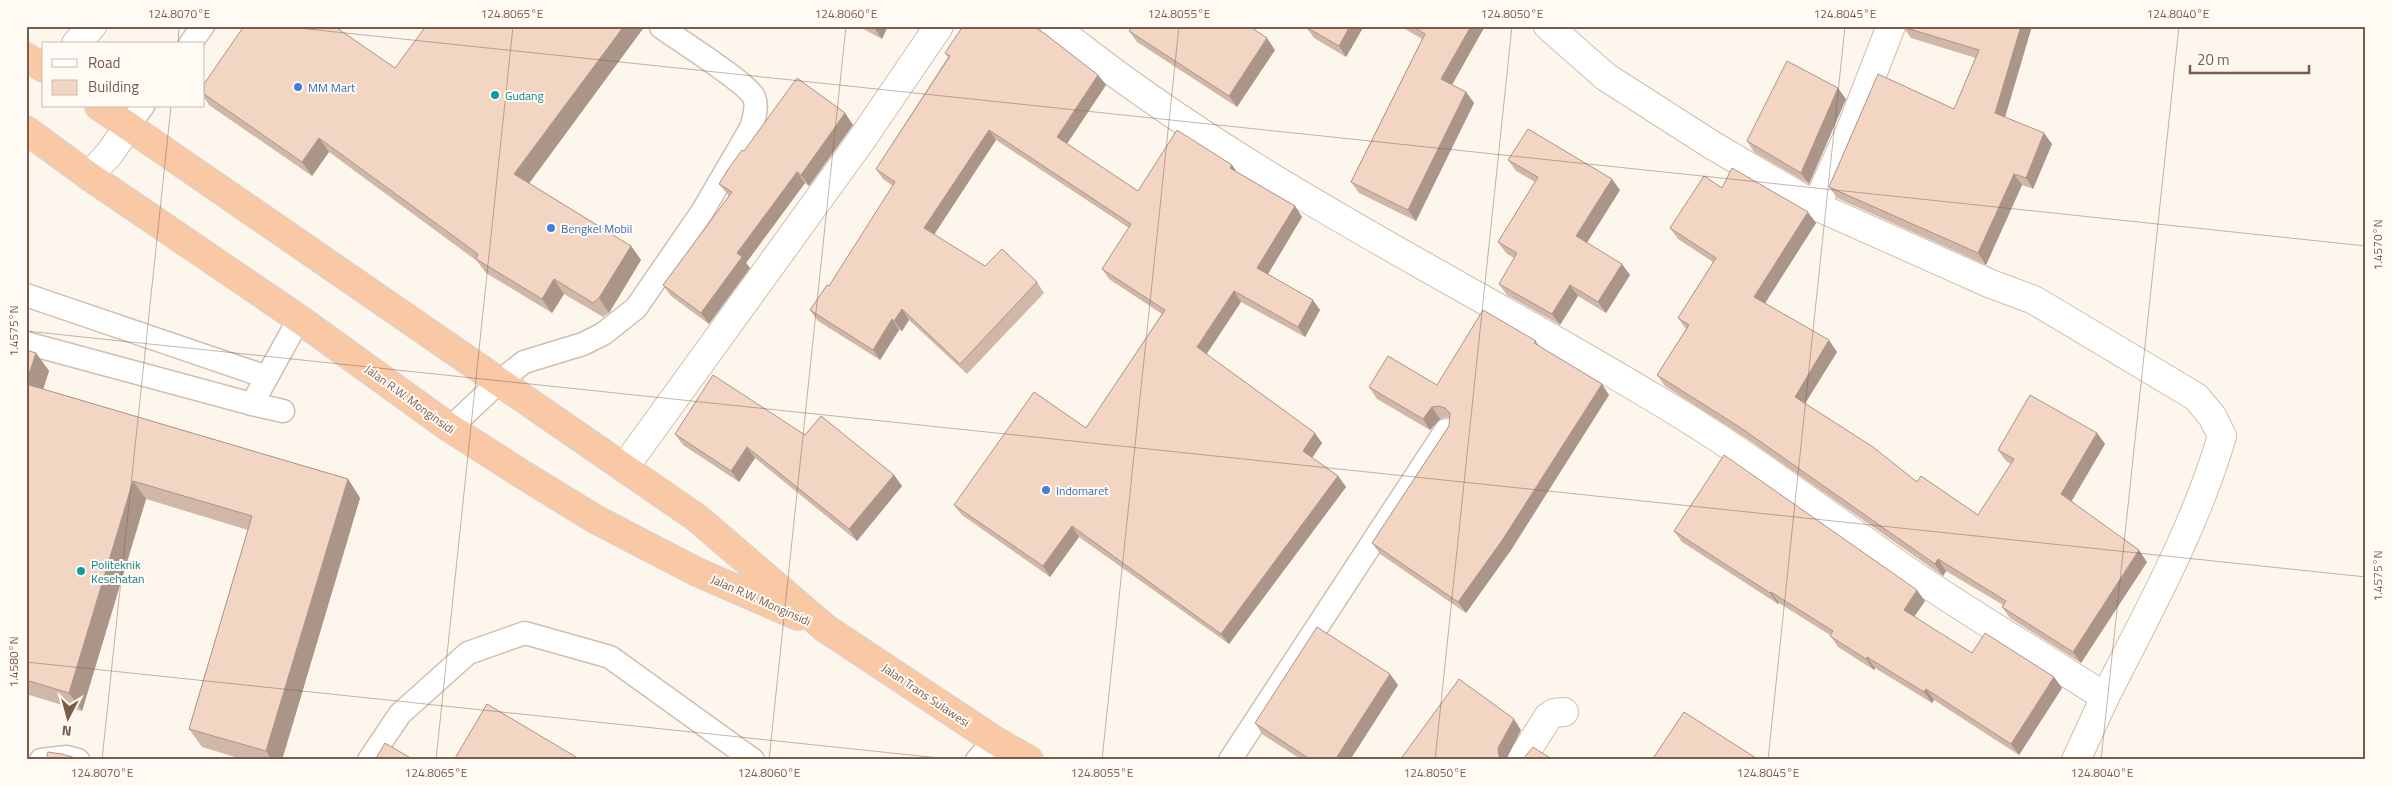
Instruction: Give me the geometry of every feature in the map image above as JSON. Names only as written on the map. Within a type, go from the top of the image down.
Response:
[{"type":"highway","points":[[26,57],[42,67]]},
{"type":"highway","name":"Jalan R.W. Monginsidi","points":[[106,108],[135,117],[500,380],[698,518],[824,628]]},
{"type":"highway","name":"Jalan R.W. Monginsidi","points":[[26,130],[89,176],[299,319],[450,428],[595,519],[697,572],[824,628]]},
{"type":"highway","name":"Jalan Trans Sulawesi","points":[[824,628],[986,750],[1029,760]]},
{"type":"street","points":[[78,42],[92,26]]},
{"type":"street","points":[[624,468],[860,142],[939,26]]},
{"type":"street","points":[[1054,26],[1108,70],[1170,113],[1305,196],[1684,416],[1913,574],[2105,697]]},
{"type":"street","points":[[1548,26],[1569,47],[1606,77],[1712,145],[1816,206],[1964,273],[2034,300],[2196,397],[2212,416],[2222,436],[2209,482],[2166,577],[2105,697],[2076,760]]},
{"type":"street","points":[[1816,206],[1851,128],[1891,26]]},
{"type":"street","points":[[89,176],[110,153],[135,117]]},
{"type":"street","points":[[1521,760],[1548,717],[1554,713],[1564,712]]},
{"type":"lane","points":[[191,42],[203,26]]},
{"type":"lane","points":[[450,428],[500,380],[524,362],[583,344],[603,334],[636,308],[702,212],[751,128],[756,113],[754,97],[739,82],[661,27]]},
{"type":"lane","points":[[26,295],[267,377]]},
{"type":"lane","points":[[252,404],[299,319]]},
{"type":"lane","points":[[26,343],[283,411]]},
{"type":"lane","points":[[1230,760],[1446,430]]},
{"type":"lane","points":[[369,760],[400,714],[468,653],[526,633],[610,657],[753,760]]},
{"type":"lane","points":[[41,760],[67,758],[78,760]]},
{"type":"building","points":[[244,26],[334,26],[395,68],[426,26],[624,26],[514,174],[631,246],[599,298],[593,303],[554,279],[542,299],[476,259],[478,254],[319,138],[302,162],[205,95],[205,83]]},
{"type":"building","points":[[963,26],[1033,26],[1098,75],[1057,137],[1138,191],[1177,130],[1232,165],[1230,168],[1295,206],[1257,268],[1313,300],[1298,327],[1234,291],[1197,347],[1315,433],[1303,451],[1338,476],[1221,634],[1072,526],[1043,566],[954,505],[1034,392],[1086,428],[1165,310],[1102,269],[1131,224],[989,130],[924,228],[985,266],[1002,249],[1037,282],[960,364],[902,309],[894,321],[892,319],[873,350],[810,310],[827,285],[829,286],[895,182],[876,169],[950,56],[945,53]]},
{"type":"building","points":[[1133,26],[1249,26],[1267,38],[1229,96],[1129,31]]},
{"type":"building","points":[[1306,26],[1350,26],[1339,46]]},
{"type":"building","points":[[1412,26],[1471,26],[1441,79],[1466,92],[1408,210],[1351,182],[1425,34]]},
{"type":"building","points":[[1903,26],[2021,26],[1995,113],[2044,133],[2026,178],[2014,174],[1978,253],[1829,187],[1878,74],[1954,109],[1979,50]]},
{"type":"building","points":[[1787,61],[1838,88],[1801,173],[1747,141]]},
{"type":"building","points":[[797,78],[845,113],[801,175],[797,172],[737,253],[742,257],[701,313],[663,285],[732,192],[719,184],[729,168],[742,150],[744,151]]},
{"type":"building","points":[[1528,129],[1612,179],[1576,236],[1622,264],[1598,302],[1570,285],[1552,314],[1499,284],[1517,253],[1498,242],[1538,177],[1508,160]]},
{"type":"building","points":[[1732,168],[1808,212],[1754,297],[1829,340],[1795,397],[1873,447],[1917,482],[1921,476],[1978,515],[2014,459],[1998,450],[2030,395],[2097,433],[2061,494],[2139,550],[2073,652],[2002,607],[2006,601],[1938,559],[1935,564],[1741,428],[1657,375],[1689,325],[1678,318],[1716,258],[1670,228],[1704,176],[1722,188]]},
{"type":"building","points":[[1483,310],[1536,341],[1534,343],[1602,384],[1503,539],[1458,602],[1372,543],[1449,426],[1450,413],[1445,408],[1432,407],[1423,419],[1369,387],[1388,356],[1437,385]]},
{"type":"building","points":[[26,350],[36,353],[26,383]]},
{"type":"building","points":[[713,375],[805,435],[821,416],[894,475],[849,529],[747,447],[731,471],[675,434]]},
{"type":"building","name":"Politeknik Kesehatan","points":[[26,384],[348,479],[266,751],[189,729],[252,516],[133,481],[69,693],[26,680]]},
{"type":"building","points":[[1724,455],[1917,590],[1904,610],[1972,653],[1985,633],[2054,677],[2011,744],[1926,689],[1924,692],[1867,657],[1866,659],[1830,636],[1833,631],[1674,531]]},
{"type":"building","points":[[1317,627],[1390,674],[1335,760],[1311,760],[1255,723]]},
{"type":"building","points":[[1459,679],[1514,719],[1498,748],[1499,756],[1503,760],[1400,760]]},
{"type":"building","points":[[487,704],[581,760],[454,760]]},
{"type":"building","points":[[1684,712],[1759,760],[1652,760]]},
{"type":"building","points":[[385,743],[414,760],[375,760]]},
{"type":"building","points":[[1533,747],[1553,760],[1522,760]]},
{"type":"building","points":[[48,752],[62,754],[82,760],[46,760]]},
{"type":"place","name":"MM Mart","points":[[298,87]]},
{"type":"place","name":"Gudang","points":[[495,95]]},
{"type":"place","name":"Bengkel Mobil","points":[[551,228]]},
{"type":"place","name":"Indomaret","points":[[1046,490]]},
{"type":"place","name":"Politeknik Kesehatan","points":[[81,571]]}]
